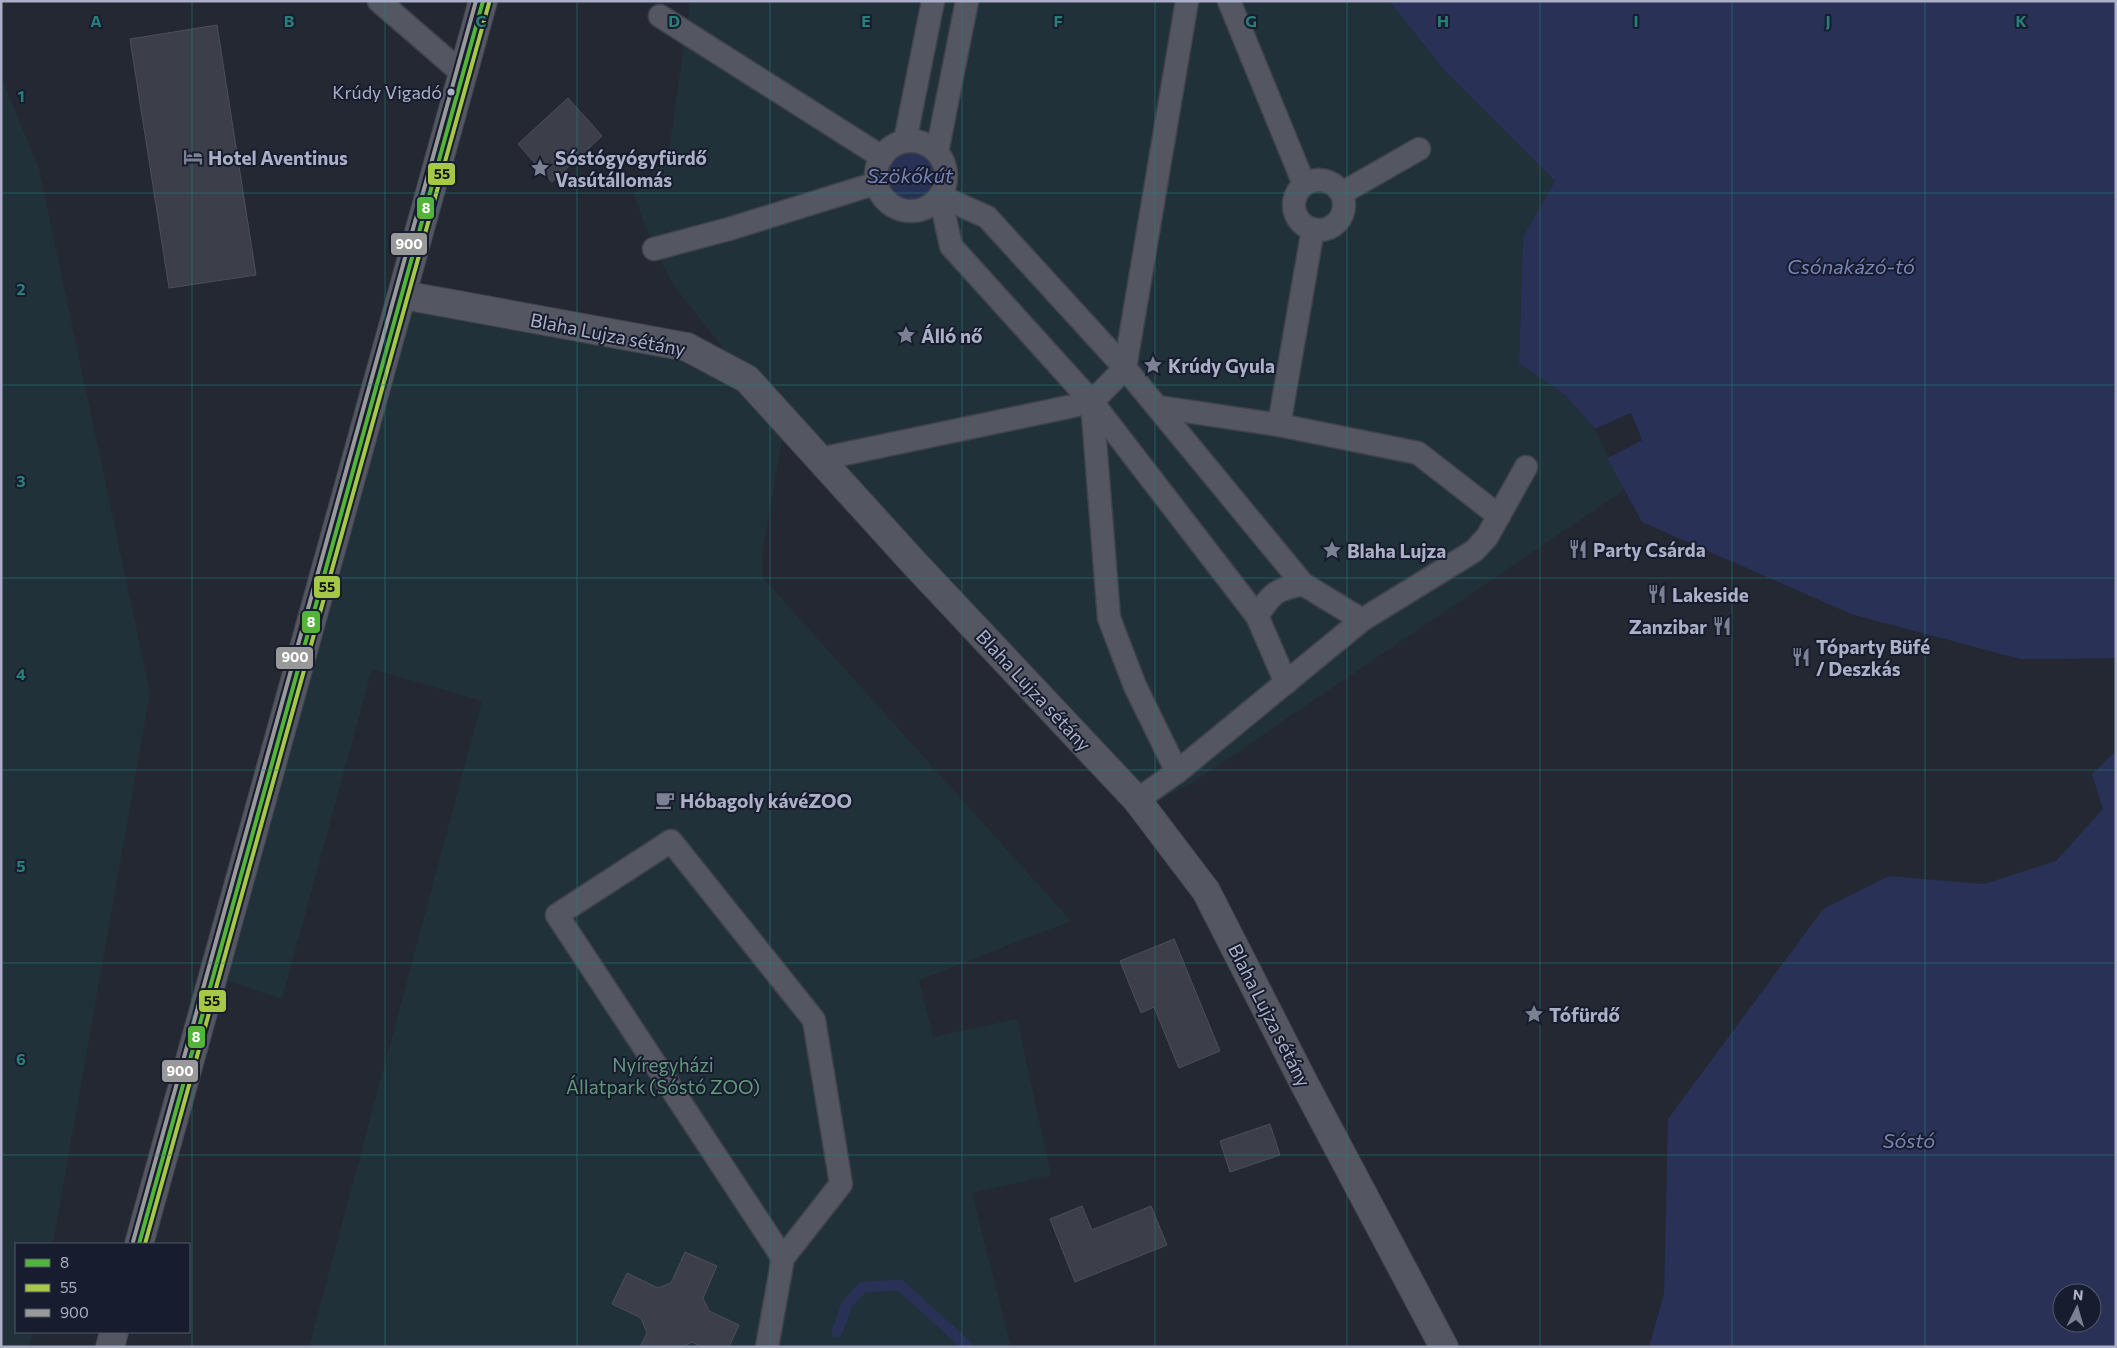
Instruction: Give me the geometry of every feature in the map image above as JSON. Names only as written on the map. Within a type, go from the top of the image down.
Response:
[{"type":"street","points":[[379,1],[462,73]]},
{"type":"street","points":[[139,1243],[403,296],[483,1]]},
{"type":"street","points":[[905,141],[933,1]]},
{"type":"street","points":[[937,152],[967,1]]},
{"type":"street","points":[[820,460],[1092,402],[1125,368],[1186,1]]},
{"type":"street","points":[[1229,1],[1304,184]]},
{"type":"street","points":[[660,16],[882,157]]},
{"type":"street","points":[[905,141],[917,141],[928,145],[937,152],[943,162],[946,174],[940,196],[932,204],[921,209],[899,208],[889,203],[881,194],[876,183],[876,172],[882,157],[894,144],[905,141]]},
{"type":"street","points":[[1342,193],[1419,149]]},
{"type":"street","points":[[1321,179],[1336,186],[1342,193],[1344,209],[1336,224],[1322,230],[1314,230],[1300,222],[1293,206],[1298,190],[1304,184],[1312,180],[1321,179]]},
{"type":"street","points":[[654,249],[728,229],[876,183]]},
{"type":"street","points":[[940,196],[987,217],[1125,368],[1303,584],[1362,620]]},
{"type":"street","points":[[940,196],[951,246],[1092,402],[1257,616],[1286,683]]},
{"type":"street","points":[[1279,425],[1314,230]]},
{"type":"street","name":"Blaha Lujza sétány","points":[[403,296],[686,348],[747,379],[922,571],[1137,800],[1206,891],[1305,1085],[1444,1347]]},
{"type":"street","points":[[1092,402],[1110,618],[1135,686],[1177,772]]},
{"type":"street","points":[[1158,408],[1279,425],[1418,453],[1499,516]]},
{"type":"street","points":[[1137,800],[1177,772],[1362,620],[1474,550],[1487,537],[1526,467]]},
{"type":"street","points":[[1257,616],[1271,596],[1281,589],[1303,584]]},
{"type":"street","points":[[767,1347],[782,1258],[841,1184],[814,1020],[671,841],[557,915],[782,1258]]},
{"type":"street","points":[[110,1347],[114,1333]]},
{"type":"green space","name":"Nyíregyházi Állatpark (Sóstó ZOO)","points":[[690,1],[1389,1],[1445,71],[1555,181],[1523,237],[1519,363],[1566,396],[1595,429],[1624,490],[1192,783],[1151,805],[787,424],[781,445],[762,554],[763,578],[1071,921],[919,980],[933,1037],[1017,1019],[1051,1175],[972,1193],[1011,1347],[309,1347],[482,701],[372,669],[282,999],[214,976],[403,295],[687,347],[746,378],[675,287],[654,249],[634,195],[668,157]]},
{"type":"green space","points":[[1,76],[39,169],[150,693],[53,1243],[15,1243],[15,1333],[33,1333],[29,1347],[1,1347]]},
{"type":"water","name":"Csónakázó-tó","points":[[1389,1],[2116,1],[2116,658],[2020,659],[1851,614],[1642,522],[1607,458],[1642,440],[1631,413],[1595,429],[1566,396],[1519,363],[1523,237],[1555,181],[1445,71]]},
{"type":"water","name":"Szökőkút","points":[[911,150],[921,152],[929,158],[935,166],[937,176],[935,186],[929,194],[921,200],[911,202],[901,200],[893,194],[887,186],[885,176],[887,166],[893,158],[901,152]]},
{"type":"water","name":"Sóstó","points":[[2116,751],[2116,1347],[1649,1347],[1664,1294],[1668,1119],[1823,909],[1889,876],[1984,884],[2056,861],[2103,809],[2092,774]]},
{"type":"pier","points":[[1631,413],[1642,440],[1607,458],[1606,456],[1639,438],[1630,416],[1596,432],[1595,429]]},
{"type":"building","name":"Hotel Aventinus","points":[[217,25],[256,275],[169,288],[130,39]]},
{"type":"building","points":[[568,98],[602,136],[552,182],[518,144]]},
{"type":"building","points":[[1174,939],[1220,1051],[1179,1068],[1154,1007],[1141,1013],[1120,961]]},
{"type":"building","points":[[1270,1124],[1280,1155],[1230,1172],[1220,1141]]},
{"type":"building","points":[[1082,1206],[1092,1230],[1151,1206],[1167,1245],[1075,1282],[1050,1219]]},
{"type":"building","points":[[685,1252],[717,1266],[703,1298],[709,1311],[739,1325],[729,1347],[702,1347],[692,1342],[682,1347],[640,1347],[647,1333],[641,1318],[612,1304],[627,1273],[658,1288],[671,1283]]},
{"type":"waterway","points":[[837,1332],[847,1304],[863,1287],[900,1285],[968,1347]]},
{"type":"transit line","name":"900","points":[[133,1242],[476,1]]},
{"type":"transit line","name":"8","points":[[139,1243],[483,1]]},
{"type":"transit line","name":"55","points":[[145,1243],[489,3]]},
{"type":"place","name":"Krúdy Vigadó","points":[[451,92]]},
{"type":"place","name":"Hotel Aventinus","points":[[193,157]]},
{"type":"place","name":"Sóstógyógyfürdő Vasútállomás","points":[[540,168]]},
{"type":"place","name":"Álló nő","points":[[906,335]]},
{"type":"place","name":"Krúdy Gyula","points":[[1153,365]]},
{"type":"place","name":"Party Csárda","points":[[1578,549]]},
{"type":"place","name":"Blaha Lujza","points":[[1332,550]]},
{"type":"place","name":"Lakeside","points":[[1657,594]]},
{"type":"place","name":"Zanzibar","points":[[1722,626]]},
{"type":"place","name":"Tóparty Büfé / Deszkás","points":[[1801,657]]},
{"type":"place","name":"Hóbagoly kávéZOO","points":[[665,800]]},
{"type":"place","name":"Tófürdő","points":[[1534,1014]]}]
